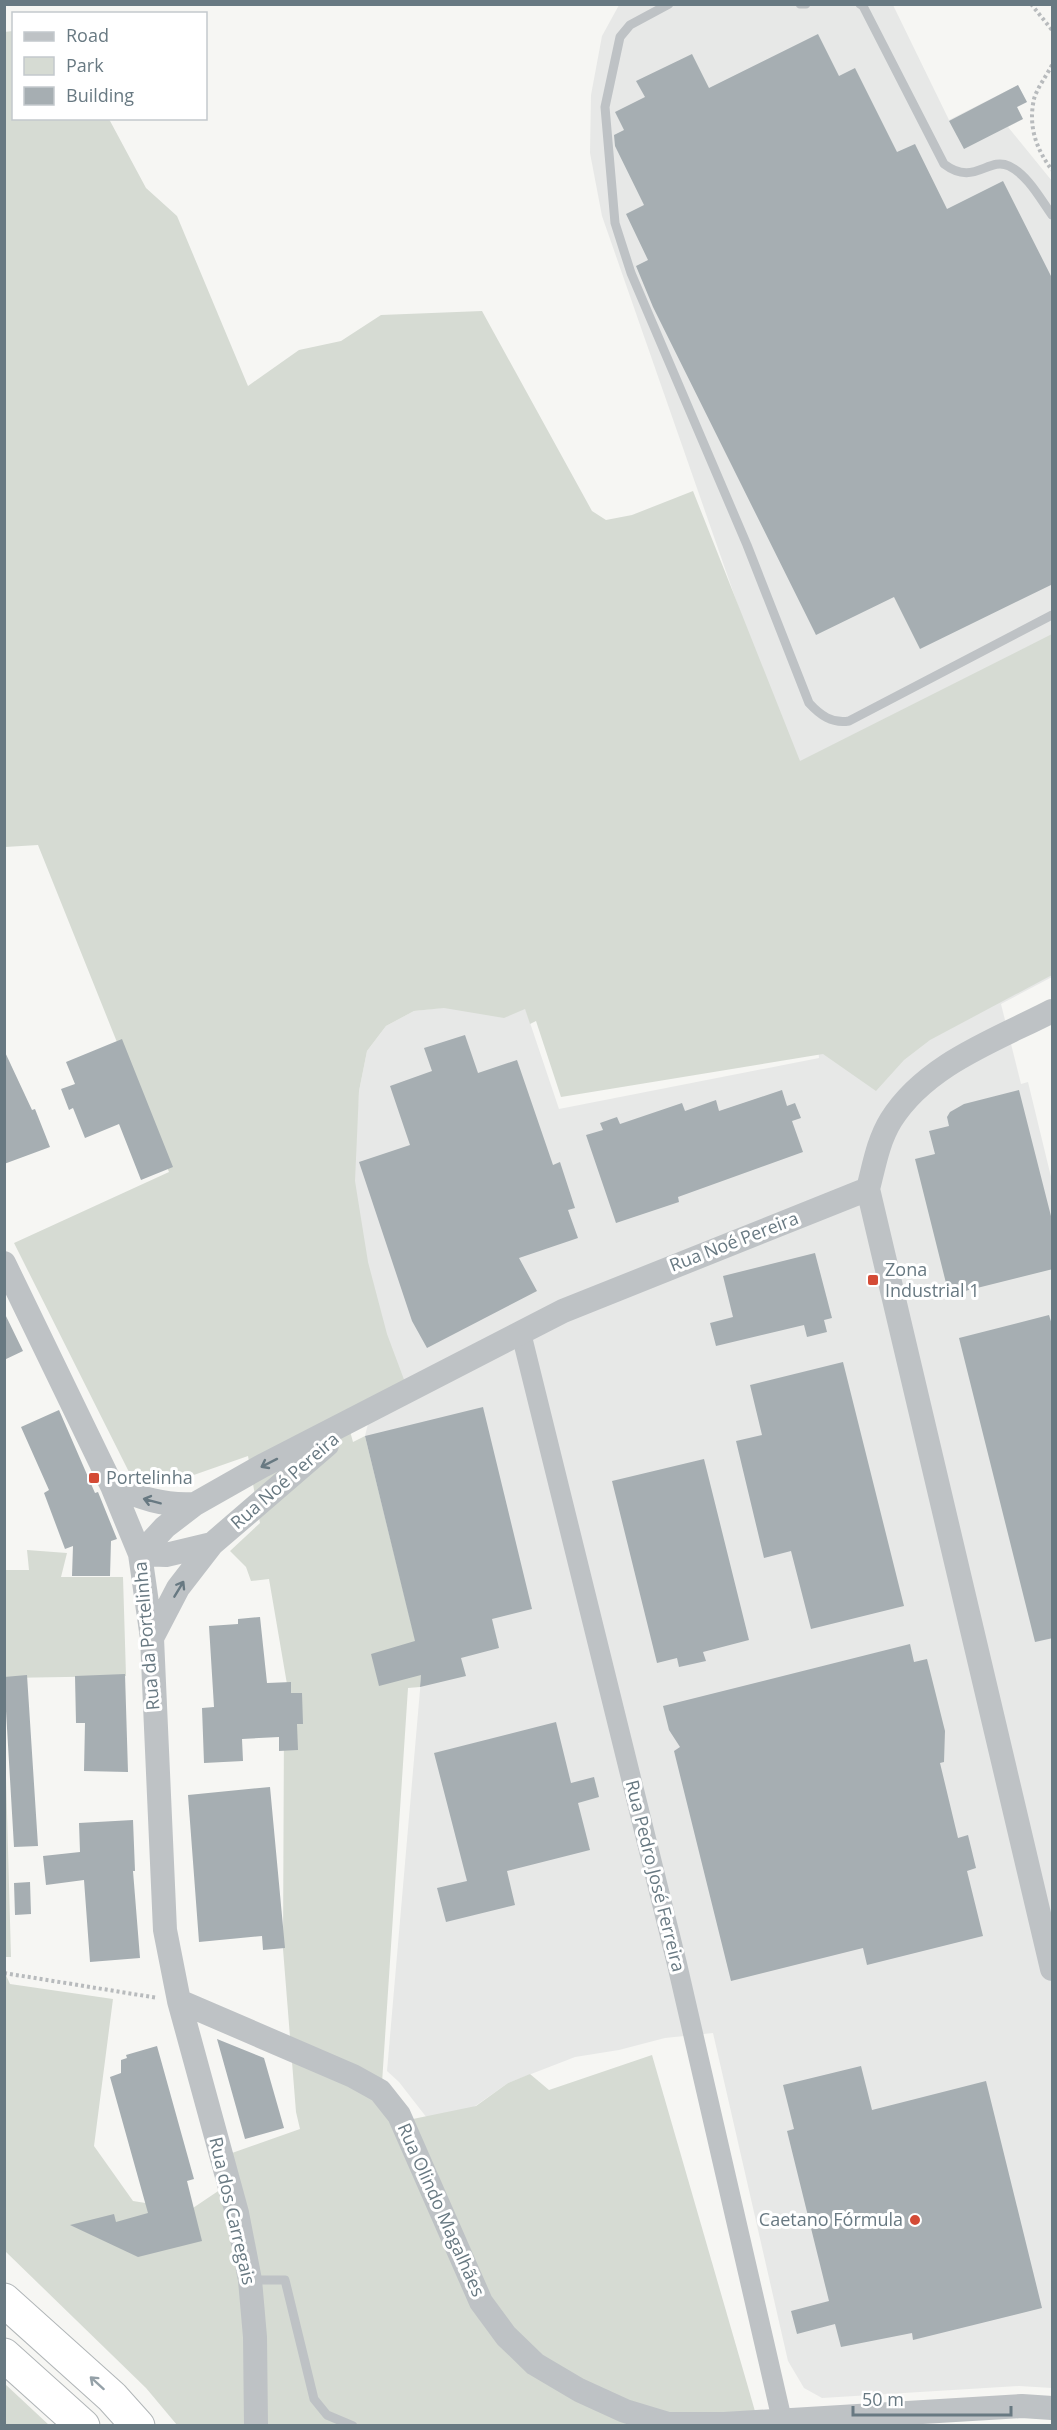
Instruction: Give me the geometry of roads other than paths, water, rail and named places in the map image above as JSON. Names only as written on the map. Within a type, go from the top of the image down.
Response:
[{"type":"highway","points":[[4,2300],[112,2397],[138,2426]]},
{"type":"highway","points":[[4,2355],[83,2426]]},
{"type":"street","points":[[1053,1011],[949,1064],[908,1098],[891,1121],[880,1144],[868,1189],[1053,1969]]},
{"type":"street","name":"Rua Noé Pereira","points":[[140,1554],[165,1527],[195,1504],[262,1466],[521,1333],[613,1290],[868,1189]]},
{"type":"street","name":"Rua da Portelinha","points":[[4,1263],[112,1486],[134,1534],[140,1554],[152,1638],[165,1930],[179,2001]]},
{"type":"street","name":"Rua Pedro José Ferreira","points":[[521,1333],[677,1964],[782,2420]]},
{"type":"street","name":"Rua Noé Pereira","points":[[152,1638],[178,1588],[212,1545],[359,1418]]},
{"type":"street","name":"Rua Noé Pereira","points":[[112,1486],[152,1503],[174,1506],[195,1504]]},
{"type":"street","name":"Rua Noé Pereira","points":[[140,1554],[166,1555],[212,1545]]},
{"type":"street","name":"Rua Olindo Magalhães","points":[[179,2001],[353,2076],[380,2091],[399,2115],[481,2302],[506,2336],[535,2364],[579,2390],[625,2411],[669,2424],[1022,2406],[1053,2408]]},
{"type":"street","name":"Rua dos Carregais","points":[[179,2001],[237,2213],[250,2280],[256,2419]]},
{"type":"lane","points":[[669,4],[630,25],[620,37],[605,107],[615,223],[631,273],[747,545],[810,703],[819,714],[831,720],[849,721],[1053,615]]},
{"type":"lane","points":[[800,4],[806,4]]},
{"type":"lane","points":[[860,4],[944,164],[956,173],[972,173],[1001,164],[1010,166],[1026,181],[1053,215]]},
{"type":"lane","points":[[250,2280],[285,2280],[314,2399],[327,2415],[353,2426]]},
{"type":"place","name":"Zona Industrial 1","points":[[873,1280]]},
{"type":"place","name":"Portelinha","points":[[94,1478]]},
{"type":"place","name":"Caetano Fórmula","points":[[915,2220]]}]
